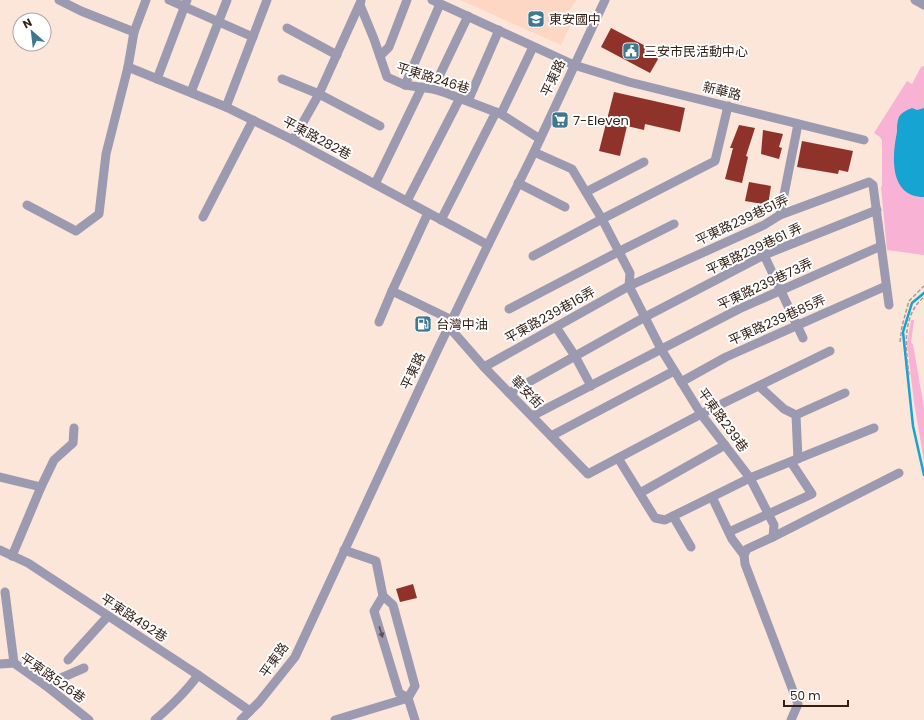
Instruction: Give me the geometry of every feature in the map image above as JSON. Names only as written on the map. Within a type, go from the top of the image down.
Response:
[{"type":"street","points":[[60,0],[81,11],[134,32]]},
{"type":"street","points":[[27,205],[76,231],[99,214],[106,154],[128,67],[134,32],[146,0]]},
{"type":"street","points":[[169,0],[186,3],[218,21],[253,37]]},
{"type":"street","points":[[191,92],[226,0]]},
{"type":"street","points":[[226,107],[267,0]]},
{"type":"street","points":[[380,56],[389,47],[407,0]]},
{"type":"street","name":"平東路","points":[[241,720],[259,702],[295,657],[450,324],[534,152],[605,0]]},
{"type":"street","points":[[915,0],[924,5]]},
{"type":"street","points":[[293,140],[319,94],[361,2]]},
{"type":"street","name":"平東路246巷","points":[[361,2],[387,77],[405,85],[433,89],[498,113],[540,139]]},
{"type":"street","points":[[405,85],[436,2]]},
{"type":"street","name":"新華路","points":[[436,2],[574,65],[629,82],[864,140]]},
{"type":"street","points":[[157,79],[186,3]]},
{"type":"street","points":[[433,89],[468,16]]},
{"type":"street","points":[[286,28],[337,55]]},
{"type":"street","points":[[407,202],[464,100],[499,30]]},
{"type":"street","points":[[441,220],[534,47]]},
{"type":"street","name":"平東路282巷","points":[[128,67],[191,92],[253,120],[488,245]]},
{"type":"street","points":[[282,79],[319,94],[380,126]]},
{"type":"street","points":[[375,184],[422,87]]},
{"type":"street","points":[[533,256],[602,218],[715,161],[728,106]]},
{"type":"street","points":[[203,217],[253,120]]},
{"type":"street","points":[[780,215],[798,124]]},
{"type":"street","name":"平東路239巷","points":[[534,152],[572,169],[602,218],[630,273],[629,286],[661,349],[701,414],[750,478],[774,525],[772,537]]},
{"type":"street","points":[[586,192],[644,162]]},
{"type":"street","name":"平東路239巷51弄","points":[[629,286],[764,225],[780,215],[869,182],[873,185],[876,210]]},
{"type":"street","points":[[518,183],[564,207]]},
{"type":"street","points":[[876,210],[889,305]]},
{"type":"street","name":"平東路239巷61 弄","points":[[509,393],[645,317],[764,255],[876,210]]},
{"type":"street","points":[[379,322],[428,213]]},
{"type":"street","points":[[509,309],[674,224]]},
{"type":"street","name":"平東路239巷73弄","points":[[532,416],[739,309],[881,246]]},
{"type":"street","points":[[764,255],[803,338]]},
{"type":"street","name":"平東路239巷16弄","points":[[484,367],[629,286]]},
{"type":"street","name":"平東路239巷85弄","points":[[681,382],[726,356],[886,286]]},
{"type":"street","points":[[392,291],[450,324]]},
{"type":"street","name":"華安街","points":[[450,324],[484,367],[588,474],[618,458]]},
{"type":"street","points":[[556,327],[575,356],[591,386]]},
{"type":"street","points":[[830,351],[701,414],[618,458],[655,518],[664,520],[750,478],[874,428]]},
{"type":"street","points":[[551,436],[674,371]]},
{"type":"street","points":[[759,386],[784,409],[796,415],[845,394]]},
{"type":"street","points":[[729,532],[812,494],[795,460],[796,415]]},
{"type":"street","points":[[12,556],[54,460],[72,443],[74,428]]},
{"type":"street","points":[[640,493],[725,445]]},
{"type":"street","points":[[744,555],[747,549],[899,473]]},
{"type":"street","points":[[0,477],[41,487]]},
{"type":"street","points":[[712,497],[729,532],[744,555],[745,564],[798,704],[791,720]]},
{"type":"street","points":[[673,516],[691,547]]},
{"type":"street","name":"平東路492巷","points":[[0,550],[28,563],[250,711]]},
{"type":"street","points":[[335,720],[408,698],[415,686],[393,606],[383,596],[376,561],[344,550]]},
{"type":"street","points":[[5,592],[14,663]]},
{"type":"street","points":[[383,596],[374,611],[399,693],[408,698],[415,720]]},
{"type":"street","points":[[68,660],[108,616]]},
{"type":"street","name":"平東路526巷","points":[[0,664],[14,663],[45,685],[89,720]]},
{"type":"street","points":[[45,685],[84,668]]},
{"type":"street","points":[[155,720],[172,705],[198,675]]},
{"type":"path","points":[[900,342],[908,301],[924,286]]},
{"type":"path","points":[[909,375],[906,343],[907,331],[910,319],[918,302],[924,297]]},
{"type":"shaded area","name":"東安國中","points":[[460,0],[577,0],[567,13],[571,24],[561,45]]},
{"type":"shaded area","points":[[924,66],[924,255],[887,250],[881,187],[882,140],[874,133],[907,81],[912,84],[921,67]]},
{"type":"shaded area","points":[[911,320],[914,320],[911,343],[913,344],[924,408],[924,461],[914,402],[907,343]]},
{"type":"water","points":[[912,108],[917,110],[924,108],[924,197],[913,195],[904,190],[899,183],[894,163],[898,120],[906,110]]},
{"type":"building","name":"三安市民活動中心","points":[[611,28],[661,54],[650,73],[601,47]]},
{"type":"building","points":[[614,92],[685,108],[680,132],[645,124],[644,130],[627,126],[620,156],[599,151]]},
{"type":"building","points":[[739,125],[755,128],[746,156],[748,157],[742,183],[725,179],[733,148],[730,148]]},
{"type":"building","points":[[763,130],[783,134],[779,147],[782,148],[779,159],[761,154]]},
{"type":"building","points":[[802,141],[853,151],[848,172],[839,170],[838,174],[797,167]]},
{"type":"building","points":[[749,182],[771,186],[768,205],[745,201]]},
{"type":"building","points":[[413,584],[417,598],[400,602],[396,589]]},
{"type":"waterway","points":[[924,293],[912,303],[903,332],[913,426],[924,475]]},
{"type":"place","name":"東安國中","points":[[536,19]]},
{"type":"place","name":"三安市民活動中心","points":[[631,51]]},
{"type":"place","name":"7-Eleven","points":[[560,120]]},
{"type":"place","name":"台灣中油","points":[[423,324]]}]
